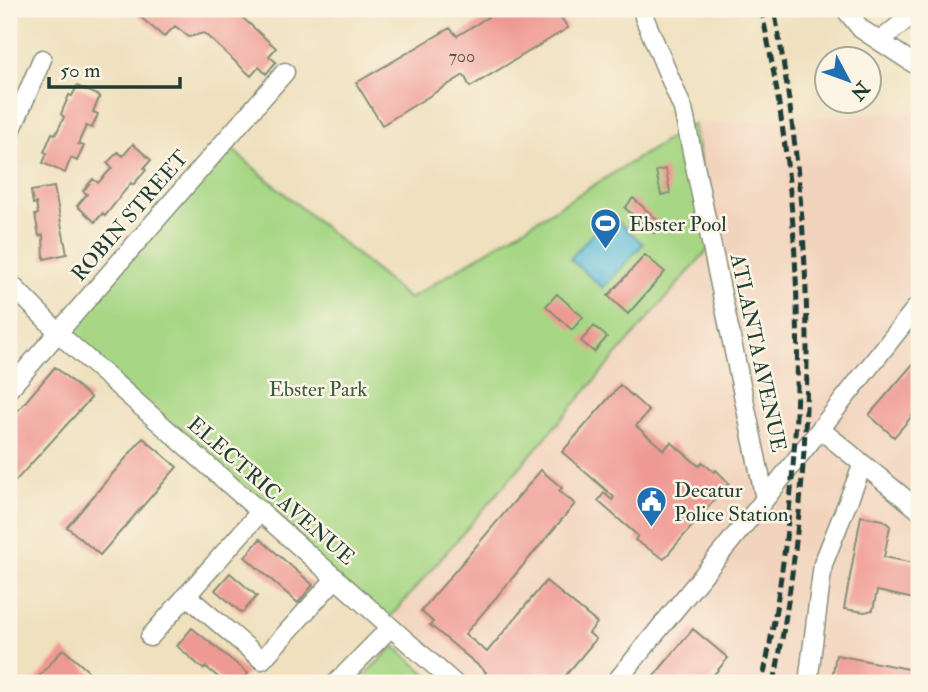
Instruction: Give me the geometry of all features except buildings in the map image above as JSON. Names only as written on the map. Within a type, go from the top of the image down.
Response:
[{"type":"street","points":[[845,9],[861,30],[919,67]]},
{"type":"street","points":[[880,41],[919,9]]},
{"type":"street","name":"ATLANTA AVENUE","points":[[643,17],[683,109],[765,499]]},
{"type":"street","points":[[9,135],[42,59]]},
{"type":"street","name":"ROBIN STREET","points":[[9,389],[285,72]]},
{"type":"street","name":"ELECTRIC AVENUE","points":[[9,282],[59,334],[454,683]]},
{"type":"street","points":[[615,683],[919,304]]},
{"type":"street","points":[[820,429],[919,510]]},
{"type":"street","points":[[808,683],[823,564],[863,464]]},
{"type":"street","points":[[150,637],[261,511]]},
{"type":"street","points":[[186,595],[262,660],[336,578]]},
{"type":"street","points":[[336,683],[390,628]]},
{"type":"shaded area","points":[[919,111],[919,683],[458,683],[387,621],[716,240],[693,124],[832,116],[883,116],[883,113]]},
{"type":"green space","name":"Ebster Park","points":[[693,124],[716,240],[387,621],[66,333],[228,146],[409,299]]},
{"type":"green space","points":[[394,646],[437,683],[356,683]]},
{"type":"water","name":"Ebster Pool","points":[[610,214],[643,244],[603,288],[570,259]]},
{"type":"railway","points":[[761,9],[777,92],[788,176],[798,346],[789,516],[762,683]]},
{"type":"railway","points":[[774,9],[798,179],[805,263],[807,346],[799,513],[789,597],[774,683]]},
{"type":"place","name":"Ebster Pool","points":[[606,251]]},
{"type":"place","name":"Decatur Police Station","points":[[651,529]]}]
